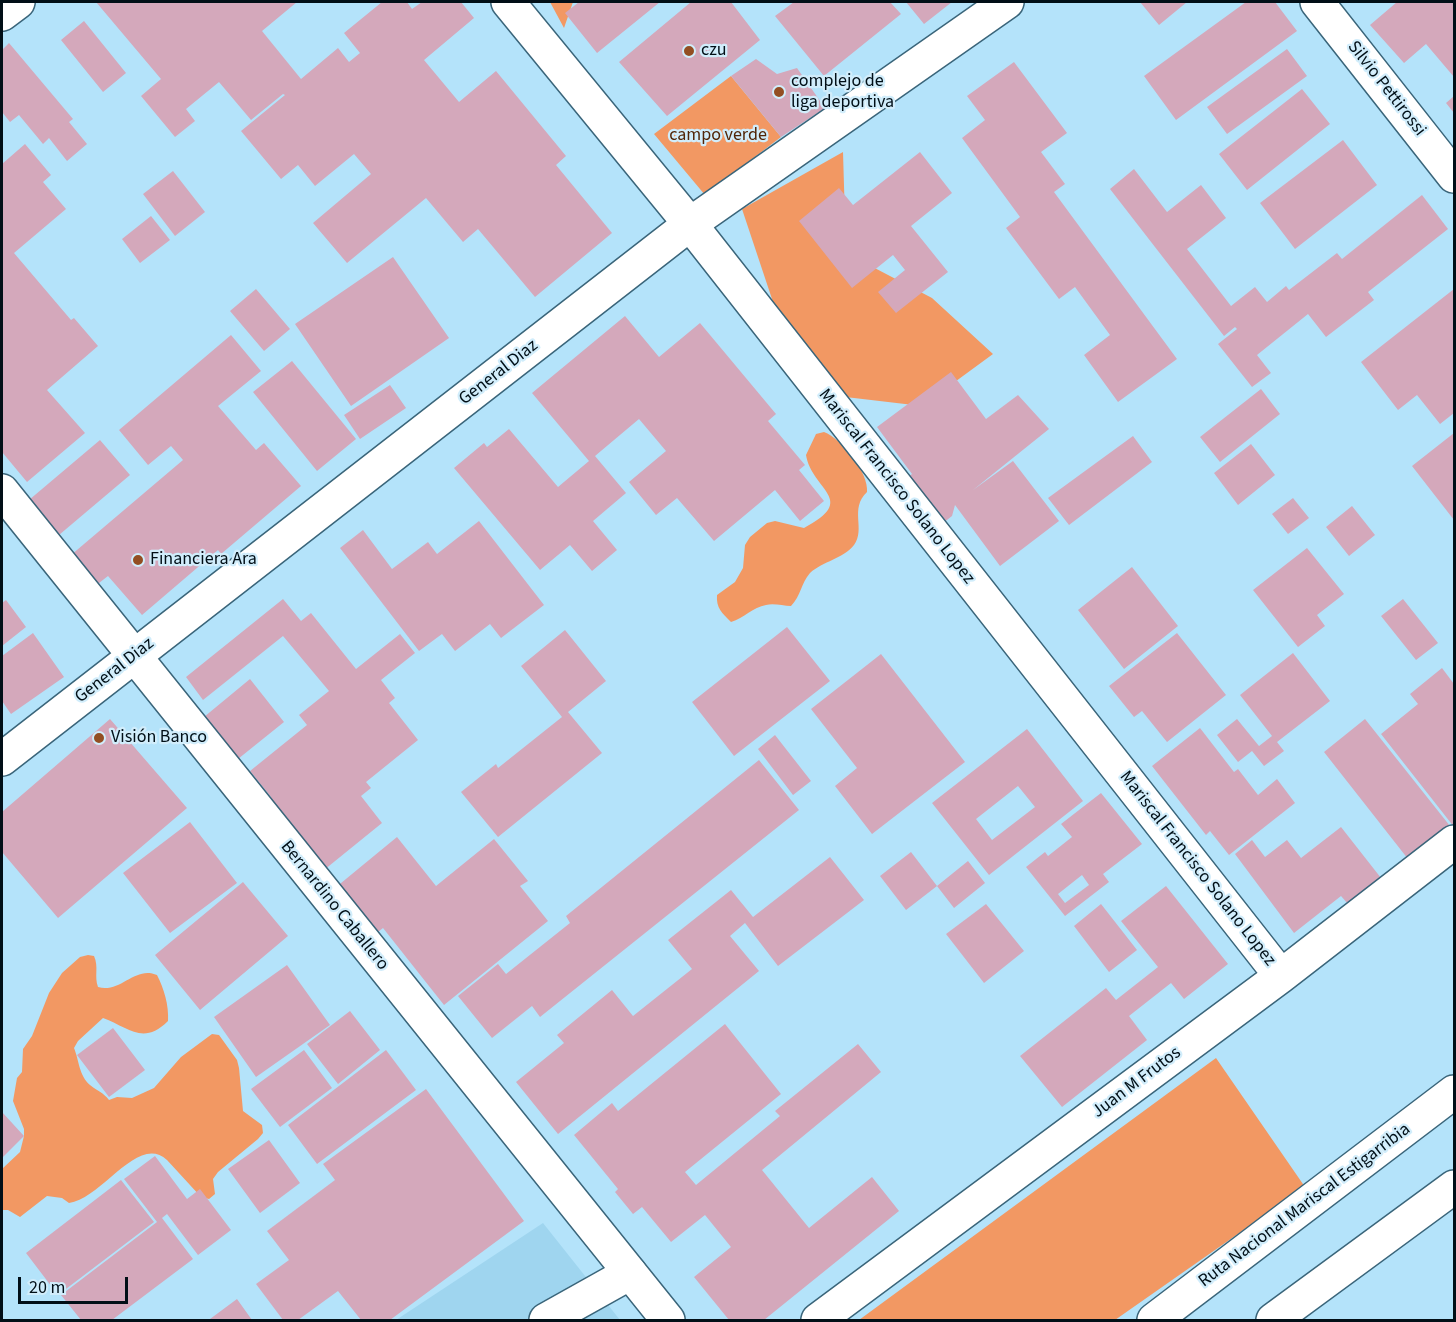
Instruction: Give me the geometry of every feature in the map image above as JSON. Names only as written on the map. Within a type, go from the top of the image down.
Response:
[{"type":"main road","points":[[2,14],[18,2]]},
{"type":"main road","name":"Mariscal Francisco Solano Lopez","points":[[508,2],[690,224],[1281,976]]},
{"type":"main road","name":"General Diaz","points":[[2,759],[690,224],[1007,2]]},
{"type":"main road","name":"Silvio Pettirossi","points":[[1317,2],[1455,176]]},
{"type":"main road","name":"Bernardino Caballero","points":[[2,491],[668,1320]]},
{"type":"main road","name":"Juan M Frutos","points":[[821,1320],[1455,843]]},
{"type":"main road","name":"Ruta Nacional Mariscal Estigarribia","points":[[1154,1320],[1455,1092]]},
{"type":"main road","points":[[1273,1320],[1455,1187]]},
{"type":"main road","points":[[546,1320],[630,1272]]},
{"type":"shaded area","points":[[543,1223],[620,1320],[396,1320]]},
{"type":"green space","points":[[550,2],[573,2],[564,28]]},
{"type":"green space","name":"campo verde","points":[[731,76],[781,137],[705,195],[654,134]]},
{"type":"green space","points":[[843,152],[846,253],[932,298],[993,354],[922,406],[837,396],[776,311],[742,209]]},
{"type":"green space","points":[[824,432],[846,449],[864,476],[867,492],[859,505],[857,539],[844,554],[810,573],[791,606],[772,604],[761,606],[731,622],[722,613],[717,595],[735,582],[743,568],[745,545],[750,537],[767,523],[775,521],[804,528],[820,518],[828,509],[830,502],[828,494],[816,478],[806,455],[816,434]]},
{"type":"green space","points":[[94,956],[98,987],[113,987],[142,974],[157,975],[168,1009],[168,1021],[151,1032],[136,1032],[103,1018],[78,1041],[74,1048],[86,1081],[109,1100],[117,1097],[132,1098],[154,1088],[181,1057],[212,1034],[219,1035],[237,1060],[243,1111],[262,1125],[263,1133],[218,1172],[213,1179],[215,1194],[209,1199],[201,1197],[167,1160],[156,1154],[144,1155],[132,1160],[82,1199],[69,1203],[62,1198],[47,1196],[20,1217],[8,1210],[2,1210],[2,1169],[20,1152],[24,1136],[24,1129],[13,1101],[17,1078],[22,1072],[23,1049],[32,1036],[49,993],[62,973],[80,957]]},
{"type":"green space","points":[[1216,1058],[1305,1187],[1115,1320],[859,1320]]},
{"type":"building","points":[[96,2],[297,2],[262,31],[301,79],[338,48],[349,62],[360,53],[344,33],[382,2],[407,2],[412,9],[422,2],[461,2],[474,18],[424,60],[459,102],[496,71],[566,156],[556,165],[612,233],[535,297],[478,229],[463,242],[426,198],[347,263],[313,223],[371,174],[354,154],[315,186],[298,165],[281,179],[241,131],[285,95],[283,94],[251,120],[219,82],[186,109],[195,121],[175,137],[141,96],[161,79]]},
{"type":"building","points":[[579,2],[660,2],[597,53],[565,13]]},
{"type":"building","name":"czu","points":[[691,2],[731,2],[760,40],[667,116],[619,62]]},
{"type":"building","points":[[794,2],[890,2],[901,14],[824,76],[775,16]]},
{"type":"building","points":[[906,2],[952,2],[924,24]]},
{"type":"building","points":[[1140,2],[1187,2],[1159,25]]},
{"type":"building","points":[[1246,2],[1275,2],[1297,31],[1176,120],[1144,76]]},
{"type":"building","points":[[1397,2],[1454,2],[1454,77],[1426,44],[1404,63],[1370,25]]},
{"type":"building","points":[[84,21],[126,73],[103,92],[61,40]]},
{"type":"building","points":[[9,43],[73,119],[69,122],[87,144],[67,161],[49,138],[43,144],[19,115],[10,122],[2,112],[2,50]]},
{"type":"building","points":[[1287,49],[1307,76],[1227,134],[1207,107]]},
{"type":"building","name":"complejo de liga deportiva","points":[[756,59],[777,74],[797,68],[825,108],[781,137],[731,76]]},
{"type":"building","points":[[1014,62],[1067,133],[1041,152],[1065,184],[1054,192],[1177,359],[1118,402],[1084,355],[1110,335],[1075,287],[1059,299],[1006,228],[1020,217],[962,138],[985,120],[967,96]]},
{"type":"building","points":[[1302,89],[1330,124],[1247,190],[1219,154]]},
{"type":"building","points":[[1454,96],[1454,113],[1446,103]]},
{"type":"building","points":[[1343,140],[1377,185],[1295,249],[1260,203]]},
{"type":"building","points":[[25,144],[51,175],[43,182],[66,209],[14,253],[71,320],[74,318],[98,346],[47,390],[85,433],[27,482],[2,452],[2,164]]},
{"type":"building","points":[[920,152],[952,193],[911,226],[948,272],[896,313],[878,292],[905,270],[893,255],[852,288],[799,221],[839,188],[853,205]]},
{"type":"building","points":[[1134,169],[1167,212],[1201,185],[1226,218],[1187,249],[1231,306],[1255,287],[1267,302],[1286,286],[1289,290],[1337,253],[1342,259],[1422,195],[1448,229],[1368,292],[1374,300],[1326,337],[1308,314],[1257,355],[1271,373],[1252,387],[1218,344],[1237,329],[1235,327],[1224,336],[1110,189]]},
{"type":"building","points":[[173,171],[205,212],[175,236],[143,194]]},
{"type":"building","points":[[151,216],[170,240],[140,263],[122,239]]},
{"type":"building","points":[[393,257],[449,338],[351,406],[295,324]]},
{"type":"building","points":[[256,289],[290,329],[264,351],[230,311]]},
{"type":"building","points":[[1454,289],[1454,413],[1440,424],[1417,395],[1398,410],[1361,362]]},
{"type":"building","points":[[625,316],[659,357],[700,323],[776,414],[768,421],[805,465],[799,470],[824,501],[800,521],[775,490],[714,541],[677,498],[656,515],[629,482],[666,451],[639,419],[595,456],[626,493],[593,521],[617,550],[592,571],[570,545],[540,570],[454,468],[484,443],[487,447],[509,429],[558,487],[589,461],[532,393]]},
{"type":"building","points":[[231,335],[261,371],[218,406],[256,450],[264,443],[301,486],[221,554],[218,550],[142,615],[108,576],[90,590],[64,561],[183,460],[171,446],[148,465],[119,430]]},
{"type":"building","points":[[292,361],[356,439],[317,471],[253,392]]},
{"type":"building","points":[[951,372],[986,419],[1018,395],[1049,429],[973,490],[1013,461],[1059,521],[1000,566],[955,505],[952,516],[938,527],[904,480],[912,474],[877,427]]},
{"type":"building","points":[[390,385],[406,408],[360,439],[344,415]]},
{"type":"building","points":[[1261,389],[1280,414],[1220,462],[1200,437]]},
{"type":"building","points":[[1454,433],[1454,520],[1412,466]]},
{"type":"building","points":[[1133,436],[1152,462],[1069,525],[1048,498]]},
{"type":"building","points":[[100,440],[130,475],[59,535],[29,500]]},
{"type":"building","points":[[1251,444],[1275,475],[1238,505],[1214,473]]},
{"type":"building","points":[[1293,498],[1309,518],[1288,534],[1272,514]]},
{"type":"building","points":[[1352,506],[1375,535],[1349,556],[1326,527]]},
{"type":"building","points":[[479,521],[544,605],[501,638],[490,624],[455,651],[442,634],[419,651],[340,548],[363,530],[392,569],[428,542],[437,554]]},
{"type":"building","points":[[1307,548],[1344,594],[1317,615],[1325,626],[1298,647],[1253,590]]},
{"type":"building","points":[[1132,567],[1178,626],[1124,669],[1078,610]]},
{"type":"building","points":[[283,599],[301,621],[311,613],[356,669],[400,634],[415,653],[381,680],[395,698],[389,703],[418,740],[366,782],[371,788],[361,796],[382,823],[324,870],[267,801],[271,797],[250,771],[307,725],[299,715],[329,691],[283,636],[203,700],[186,677]]},
{"type":"building","points":[[1403,599],[1438,643],[1416,660],[1381,616]]},
{"type":"building","points":[[6,600],[26,627],[2,646],[2,603]]},
{"type":"building","points":[[787,627],[830,681],[734,756],[692,702]]},
{"type":"building","points":[[565,630],[606,681],[568,712],[602,753],[498,837],[461,792],[496,764],[498,768],[562,717],[521,666]]},
{"type":"building","points":[[33,633],[64,677],[11,714],[2,701],[2,656]]},
{"type":"building","points":[[1177,633],[1226,695],[1167,742],[1142,711],[1134,717],[1109,686]]},
{"type":"building","points":[[1293,653],[1330,701],[1277,742],[1284,751],[1264,766],[1252,751],[1238,762],[1217,735],[1237,719],[1259,746],[1272,736],[1240,695]]},
{"type":"building","points":[[881,654],[965,762],[872,834],[835,786],[857,768],[811,709]]},
{"type":"building","points":[[1442,668],[1454,684],[1454,827],[1381,734],[1418,704],[1410,694]]},
{"type":"building","points":[[250,679],[284,722],[238,759],[204,717]]},
{"type":"building","points":[[110,719],[187,808],[58,918],[2,852],[2,812]]},
{"type":"building","points":[[1365,719],[1450,826],[1408,859],[1324,752]]},
{"type":"building","points":[[1200,728],[1234,772],[1238,769],[1258,795],[1277,779],[1295,803],[1229,855],[1210,831],[1206,835],[1152,766]]},
{"type":"building","points":[[1027,729],[1083,801],[989,875],[932,803]],"holes":[[[1018,786],[1035,807],[992,840],[976,819]]]},
{"type":"building","points":[[775,735],[811,781],[793,795],[758,749]]},
{"type":"building","points":[[759,760],[799,810],[540,1017],[532,1006],[492,1038],[458,996],[498,964],[506,974],[570,923],[566,916]]},
{"type":"building","points":[[1101,793],[1142,844],[1103,874],[1109,882],[1065,916],[1026,867],[1045,852],[1048,856],[1072,837],[1061,824]],"holes":[[[1082,875],[1089,885],[1065,903],[1058,894]]]},
{"type":"building","points":[[190,822],[237,883],[170,933],[123,873]]},
{"type":"building","points":[[1341,827],[1381,878],[1348,904],[1341,896],[1294,933],[1235,854],[1252,840],[1265,857],[1287,840],[1301,858]]},
{"type":"building","points":[[397,837],[436,886],[494,839],[528,881],[520,886],[548,921],[444,1005],[383,928],[373,936],[335,888]]},
{"type":"building","points":[[911,852],[937,886],[906,910],[880,876]]},
{"type":"building","points":[[830,857],[864,900],[778,966],[745,923],[730,936],[759,971],[558,1134],[516,1082],[564,1043],[557,1035],[612,990],[633,1016],[692,969],[668,940],[731,890],[753,917]]},
{"type":"building","points":[[968,861],[985,883],[954,908],[937,886]]},
{"type":"building","points":[[243,882],[288,936],[200,1010],[155,955]]},
{"type":"building","points":[[1166,886],[1228,964],[1184,999],[1171,983],[1129,1016],[1147,1040],[1062,1107],[1020,1056],[1106,988],[1116,1000],[1158,967],[1121,921]]},
{"type":"building","points":[[986,904],[1024,951],[984,983],[946,934]]},
{"type":"building","points":[[1101,904],[1137,950],[1109,972],[1074,926]]},
{"type":"building","points":[[287,965],[330,1025],[256,1077],[214,1017]]},
{"type":"building","points":[[350,1011],[380,1050],[338,1084],[307,1044]]},
{"type":"building","points":[[725,1024],[781,1094],[685,1172],[696,1185],[780,1116],[775,1111],[858,1044],[881,1072],[762,1170],[809,1228],[872,1177],[899,1211],[764,1320],[729,1320],[694,1277],[731,1247],[705,1215],[671,1242],[642,1207],[633,1214],[615,1192],[618,1189],[574,1135],[612,1103],[618,1111]]},
{"type":"building","points":[[113,1028],[145,1070],[109,1097],[77,1055]]},
{"type":"building","points":[[304,1050],[332,1088],[280,1127],[251,1089]]},
{"type":"building","points":[[386,1050],[416,1090],[317,1164],[288,1125]]},
{"type":"building","points":[[426,1089],[524,1221],[390,1320],[361,1320],[338,1291],[298,1320],[283,1320],[256,1284],[289,1260],[267,1231],[335,1180],[323,1164]]},
{"type":"building","points":[[2,1112],[24,1136],[2,1158]]},
{"type":"building","points":[[269,1140],[300,1183],[260,1213],[228,1169]]},
{"type":"building","points":[[155,1156],[187,1199],[200,1189],[231,1230],[198,1255],[167,1214],[162,1218],[193,1259],[112,1320],[81,1320],[61,1295],[157,1222],[124,1179]]},
{"type":"building","points":[[121,1180],[154,1222],[58,1295],[26,1253]]},
{"type":"building","points":[[237,1299],[252,1320],[208,1320],[210,1319]]},
{"type":"place","name":"czu","points":[[689,51]]},
{"type":"place","name":"complejo de liga deportiva","points":[[779,92]]},
{"type":"place","name":"Financiera Ara","points":[[138,560]]},
{"type":"place","name":"Visión Banco","points":[[99,738]]}]
